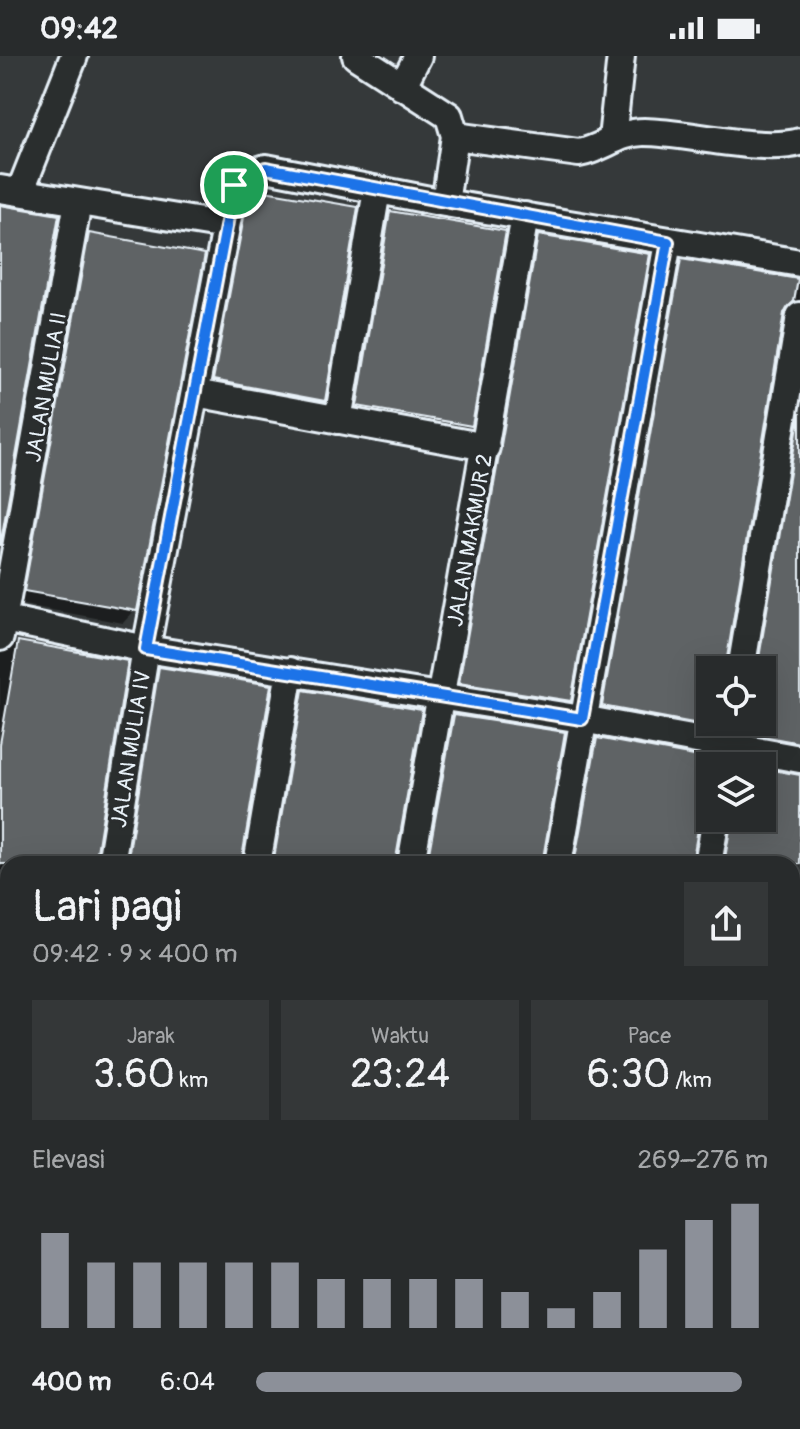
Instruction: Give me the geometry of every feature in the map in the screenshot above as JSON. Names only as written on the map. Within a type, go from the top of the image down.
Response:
[{"type":"street","points":[[74,56],[10,190],[226,226]]},
{"type":"street","points":[[356,56],[449,116],[455,136],[445,203]]},
{"type":"street","points":[[402,87],[418,56]]},
{"type":"street","points":[[612,139],[621,56]]},
{"type":"street","points":[[455,136],[579,153],[595,150],[612,139],[645,132],[706,140],[800,142]]},
{"type":"street","name":"JALAN MULIA IV","points":[[112,856],[146,649],[234,185],[240,176],[266,168],[377,190]]},
{"type":"street","points":[[338,420],[377,190],[800,263]]},
{"type":"street","name":"JALAN MULIA II","points":[[1,625],[78,202]]},
{"type":"street","name":"JALAN MAKMUR 2","points":[[412,856],[525,216]]},
{"type":"street","points":[[559,856],[668,242]]},
{"type":"street","points":[[743,656],[800,316]]},
{"type":"street","points":[[195,393],[486,447]]},
{"type":"street","points":[[1,625],[582,719],[800,759]]},
{"type":"street","points":[[258,856],[290,671]]},
{"type":"street","points":[[709,856],[714,832]]},
{"type":"building","points":[[253,189],[358,207],[325,401],[213,380],[249,191]]},
{"type":"building","points":[[0,205],[59,215],[0,546]]},
{"type":"building","points":[[390,211],[506,231],[472,426],[357,406]]},
{"type":"building","points":[[89,233],[205,254],[137,611],[24,591]]},
{"type":"building","points":[[538,235],[650,254],[571,701],[459,683]]},
{"type":"building","points":[[681,259],[798,279],[794,301],[784,313],[727,656],[696,656],[696,723],[602,706]]},
{"type":"building","points":[[800,413],[800,743],[762,736],[776,736],[776,656],[759,656]]},
{"type":"building","points":[[18,641],[128,661],[96,856],[0,856],[0,744]]},
{"type":"building","points":[[159,667],[271,685],[242,856],[128,856]]},
{"type":"building","points":[[303,690],[422,710],[396,856],[274,856]]},
{"type":"building","points":[[454,715],[565,732],[543,856],[428,856]]},
{"type":"building","points":[[597,738],[696,756],[697,832],[693,856],[575,856]]},
{"type":"building","points":[[776,771],[800,775],[800,856],[725,856],[730,832],[776,832]]},
{"type":"route","points":[[266,168],[668,242],[582,719],[146,649],[234,185],[240,176],[266,168]]}]
